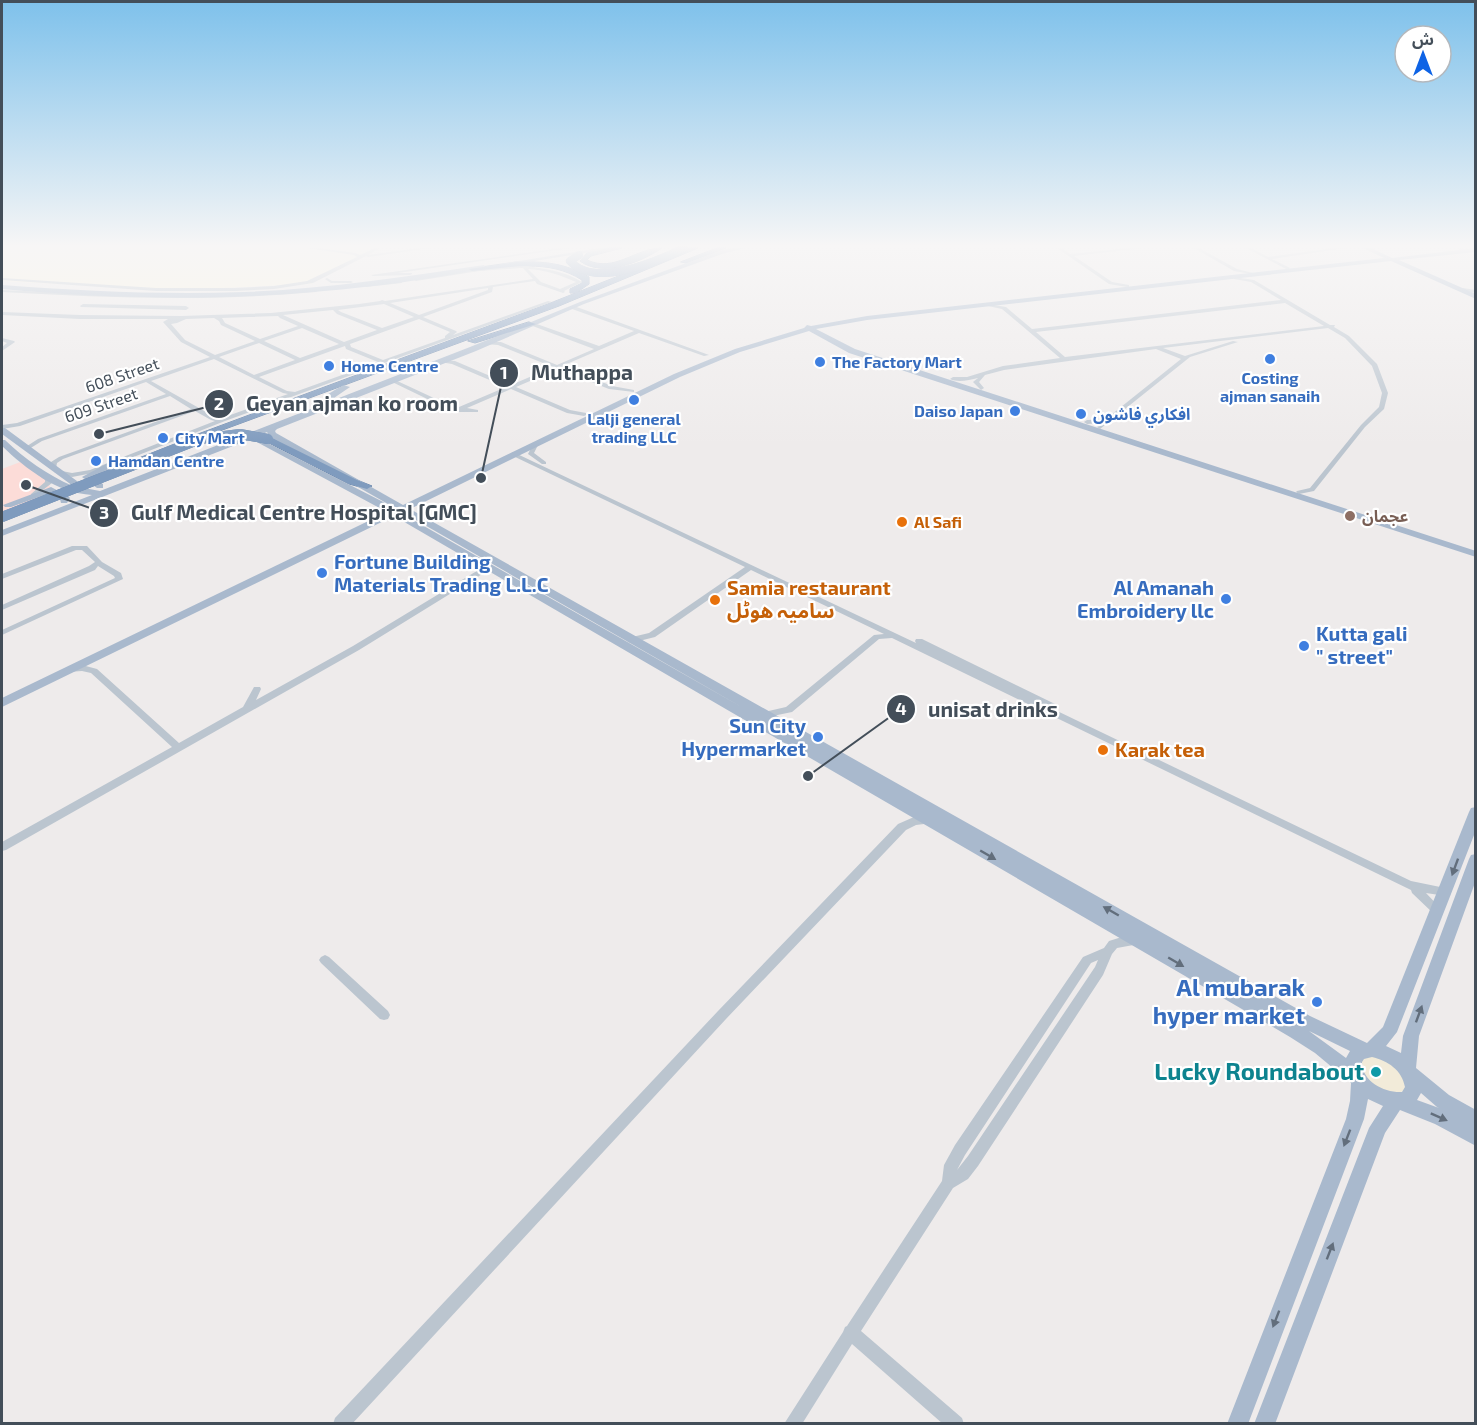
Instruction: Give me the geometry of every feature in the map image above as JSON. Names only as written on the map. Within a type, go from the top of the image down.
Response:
[{"type":"highway","points":[[210,424],[524,314]]},
{"type":"highway","points":[[2,522],[208,444],[346,387],[534,314]]},
{"type":"highway","points":[[464,342],[533,326]]},
{"type":"highway","points":[[435,342],[450,339]]},
{"type":"highway","points":[[4,508],[195,437],[283,399]]},
{"type":"highway","points":[[2,517],[200,439],[240,434],[268,434]]},
{"type":"main road","points":[[299,417],[396,381],[442,361],[453,359],[487,343],[499,341],[533,326],[548,314]]},
{"type":"main road","points":[[376,498],[423,495],[571,416],[584,414],[706,355],[752,338],[865,314]]},
{"type":"main road","points":[[2,694],[715,357],[808,326],[906,314]]},
{"type":"main road","points":[[832,340],[830,330],[839,322]]},
{"type":"main road","points":[[808,326],[832,340],[1054,417],[1476,554]]},
{"type":"main road","points":[[781,335],[832,340],[1087,422],[1102,424]]},
{"type":"main road","points":[[2,533],[242,438],[268,434],[346,387]]},
{"type":"main road","points":[[2,528],[104,490],[208,444],[329,398]]},
{"type":"main road","points":[[1054,417],[1102,424],[1299,492],[1476,548]]},
{"type":"main road","points":[[2,433],[80,486],[81,492]]},
{"type":"main road","points":[[2,433],[21,458],[71,490],[81,492],[104,490]]},
{"type":"main road","points":[[268,434],[376,498],[763,714],[1099,918],[1309,1040],[1376,1096],[1440,1117],[1476,1137]]},
{"type":"main road","points":[[242,438],[268,434],[367,486],[376,498]]},
{"type":"main road","points":[[208,444],[228,444]]},
{"type":"main road","points":[[21,458],[30,459],[38,465],[52,468]]},
{"type":"main road","points":[[110,465],[86,478],[101,486],[131,478]]},
{"type":"main road","points":[[1222,471],[1232,471],[1267,481]]},
{"type":"main road","points":[[4,508],[51,490],[65,499],[25,520]]},
{"type":"main road","points":[[72,502],[81,492]]},
{"type":"main road","points":[[413,518],[423,495]]},
{"type":"main road","points":[[364,523],[376,498]]},
{"type":"main road","points":[[2,702],[364,523],[413,518],[488,573],[900,804],[927,813]]},
{"type":"main road","points":[[488,573],[500,568],[529,582]]},
{"type":"main road","points":[[870,786],[887,792],[927,813],[1304,1021],[1369,1050],[1392,1056],[1443,1101],[1476,1120]]},
{"type":"main road","points":[[1236,1424],[1358,1110],[1358,1079],[1353,1063],[1359,1052],[1369,1050],[1389,1032],[1476,812]]},
{"type":"main road","points":[[1264,1424],[1378,1128],[1398,1102],[1407,1100],[1414,1089],[1407,1055],[1411,1036],[1476,859]]},
{"type":"street","points":[[33,314],[150,318],[170,321],[183,315],[236,316]]},
{"type":"street","points":[[66,317],[70,314]]},
{"type":"street","points":[[177,314],[219,319],[258,314]]},
{"type":"street","points":[[279,314],[280,317],[345,344],[348,348],[376,361],[388,361]]},
{"type":"street","points":[[343,314],[382,330]]},
{"type":"street","points":[[410,314],[454,332],[450,339]]},
{"type":"street","points":[[252,377],[426,314]]},
{"type":"street","points":[[450,339],[527,314]]},
{"type":"street","points":[[591,314],[706,355]]},
{"type":"street","points":[[1014,314],[1064,359]]},
{"type":"street","points":[[1032,332],[1177,314]]},
{"type":"street","points":[[1299,492],[1312,490],[1366,423],[1380,411],[1386,399],[1375,365],[1333,326],[1312,314]]},
{"type":"street","points":[[170,321],[183,315]]},
{"type":"street","points":[[219,319],[223,324],[258,342],[299,360]]},
{"type":"street","points":[[170,321],[183,341],[252,377],[283,399]]},
{"type":"street","name":"608 Street","points":[[2,433],[18,425],[303,326]]},
{"type":"street","points":[[533,326],[598,348]]},
{"type":"street","points":[[953,379],[967,379],[990,372],[1064,359],[1187,342],[1333,326]]},
{"type":"street","points":[[458,410],[639,331]]},
{"type":"street","points":[[1102,424],[1185,358],[1211,347],[1252,339],[1254,335]]},
{"type":"street","points":[[2,340],[12,342],[2,349]]},
{"type":"street","points":[[499,341],[611,388],[632,391]]},
{"type":"street","points":[[196,409],[61,458],[54,462],[52,468],[79,475],[110,465],[210,424],[302,393],[435,342]]},
{"type":"street","points":[[1187,342],[1211,347]]},
{"type":"street","points":[[1154,347],[1185,358]]},
{"type":"street","points":[[453,359],[571,416]]},
{"type":"street","points":[[981,388],[976,381],[990,372]]},
{"type":"street","points":[[148,381],[196,409],[210,424]]},
{"type":"street","points":[[396,381],[458,410],[476,411]]},
{"type":"street","points":[[611,388],[616,398]]},
{"type":"street","name":"609 Street","points":[[23,446],[171,394]]},
{"type":"street","points":[[536,443],[531,454],[544,466],[751,567],[878,633],[893,635],[1409,885],[1446,892]]},
{"type":"street","points":[[513,454],[544,466],[1018,688],[1092,732]]},
{"type":"street","points":[[4,508],[48,485],[48,479],[33,466]]},
{"type":"street","points":[[1312,490],[1319,498]]},
{"type":"street","points":[[2,577],[75,548],[84,548],[98,563],[118,575],[119,579],[2,633]]},
{"type":"street","points":[[2,608],[98,563]]},
{"type":"street","points":[[631,640],[652,635],[751,567]]},
{"type":"street","points":[[2,847],[247,710],[438,597],[488,573]]},
{"type":"street","points":[[763,714],[789,710],[878,633]]},
{"type":"street","points":[[647,649],[652,635]]},
{"type":"street","points":[[70,670],[82,668],[94,672],[179,748]]},
{"type":"street","points":[[247,710],[257,689]]},
{"type":"street","points":[[788,729],[786,722],[789,710]]},
{"type":"street","points":[[900,804],[905,815],[902,827]]},
{"type":"street","points":[[340,1424],[722,1015],[902,827],[927,813]]},
{"type":"street","points":[[1409,885],[1438,911]]},
{"type":"street","points":[[948,1183],[969,1168],[1099,972],[1108,949],[1109,931],[1099,918]]},
{"type":"street","points":[[792,1424],[948,1183],[955,1157],[1084,964],[1092,956],[1127,941],[1140,942]]},
{"type":"street","points":[[325,960],[384,1015]]},
{"type":"street","points":[[850,1332],[956,1424]]},
{"type":"shaded area","points":[[23,461],[49,482],[50,488],[38,498],[2,512],[2,469]]},
{"type":"sand","points":[[1368,1053],[1403,1070],[1405,1090],[1394,1095],[1366,1083],[1358,1060]]},
{"type":"place","name":"Costing ajman sanaih","points":[[1270,359]]},
{"type":"place","name":"The Factory Mart","points":[[820,362]]},
{"type":"place","name":"Home Centre","points":[[329,366]]},
{"type":"place","name":"Lalji general trading LLC","points":[[634,400]]},
{"type":"place","name":"Daiso Japan","points":[[1015,411]]},
{"type":"place","name":"افكاري فاشون","points":[[1081,414]]},
{"type":"place","name":"Geyan ajman ko room","points":[[99,434]]},
{"type":"place","name":"City Mart","points":[[163,438]]},
{"type":"place","name":"Hamdan Centre","points":[[96,461]]},
{"type":"place","name":"Muthappa","points":[[481,478]]},
{"type":"place","name":"Gulf Medical Centre Hospital [GMC]","points":[[26,485]]},
{"type":"place","name":"عجمان","points":[[1350,516]]},
{"type":"place","name":"Al Safi","points":[[902,522]]},
{"type":"place","name":"Fortune Building Materials Trading L.L.C","points":[[322,573]]},
{"type":"place","name":"Al Amanah Embroidery llc","points":[[1226,599]]},
{"type":"place","name":"Samia restaurant سامیہ ھوٹل","points":[[715,600]]},
{"type":"place","name":"Kutta gali \" street\"","points":[[1304,646]]},
{"type":"place","name":"Sun City Hypermarket","points":[[818,737]]},
{"type":"place","name":"Karak tea","points":[[1103,750]]},
{"type":"place","name":"unisat drinks","points":[[808,776]]},
{"type":"place","name":"Al mubarak hyper market","points":[[1317,1002]]},
{"type":"place","name":"Lucky Roundabout","points":[[1376,1072]]}]
